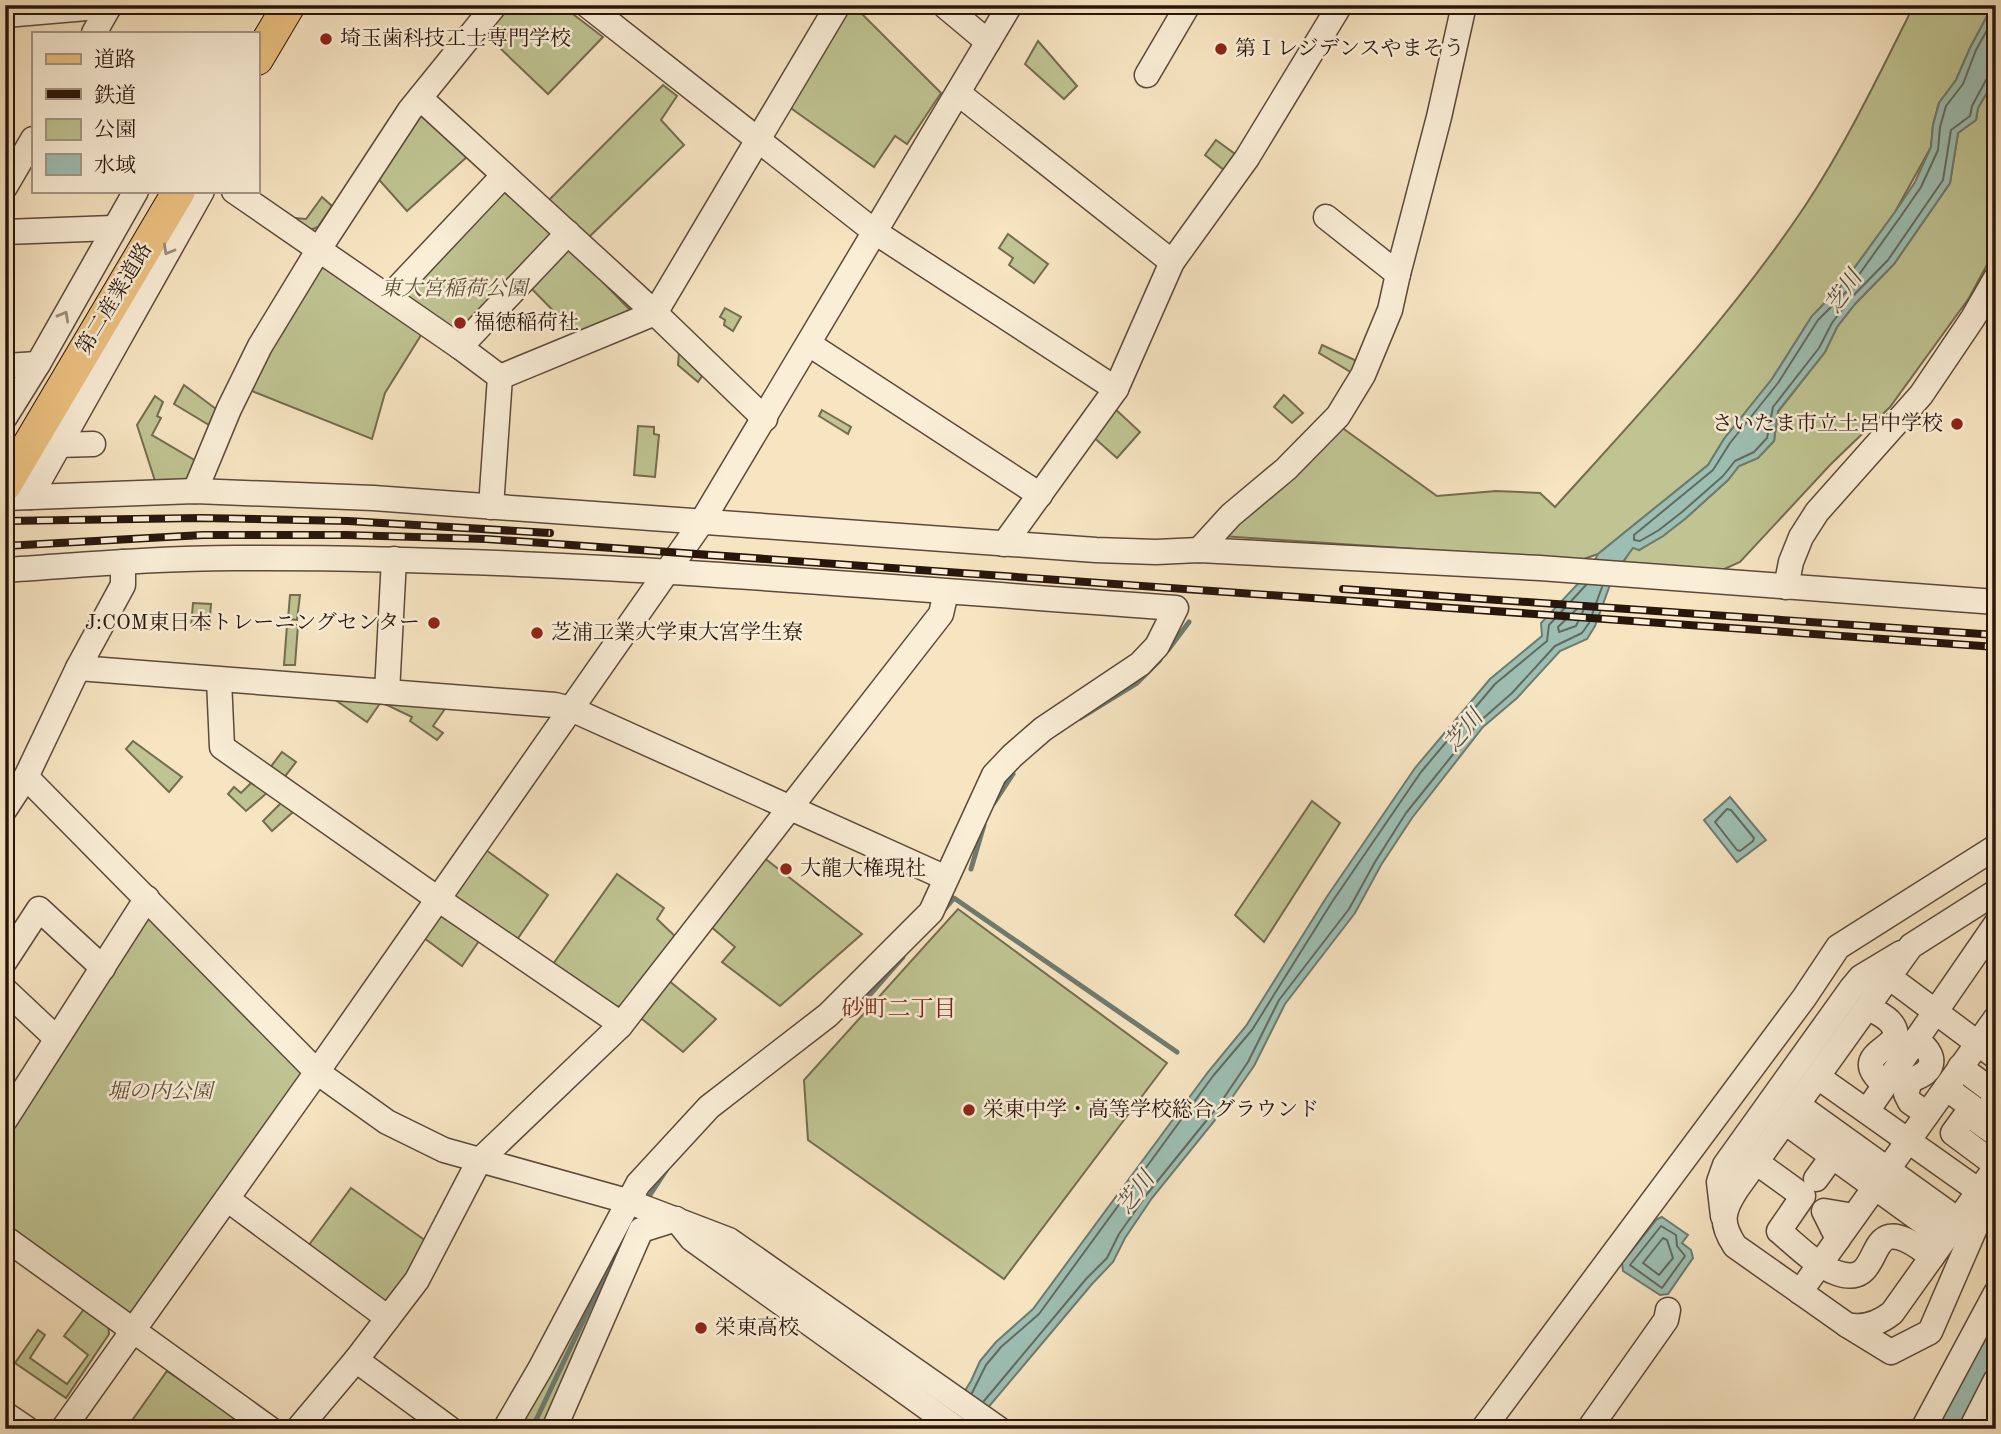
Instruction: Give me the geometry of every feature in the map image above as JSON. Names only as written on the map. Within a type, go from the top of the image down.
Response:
[{"type":"main road","points":[[255,32],[271,5]]},
{"type":"main road","points":[[259,56],[289,5]]},
{"type":"main road","name":"第二産業道路","points":[[43,404],[159,192]]},
{"type":"main road","name":"第二産業道路","points":[[43,404],[178,192]]},
{"type":"main road","points":[[5,453],[43,404]]},
{"type":"main road","points":[[18,491],[43,404]]},
{"type":"street","points":[[5,15],[110,5]]},
{"type":"street","points":[[95,32],[110,5]]},
{"type":"street","points":[[195,491],[229,410],[260,346],[319,249],[420,98],[495,5]]},
{"type":"street","points":[[587,5],[874,232],[1116,389]]},
{"type":"street","points":[[500,377],[655,313],[838,5]]},
{"type":"street","points":[[63,1429],[317,1072],[701,523],[1010,5]]},
{"type":"street","points":[[1147,75],[1188,5]]},
{"type":"street","points":[[1004,544],[1116,389],[1172,261],[1247,158],[1339,5]]},
{"type":"street","points":[[1199,550],[1231,515],[1286,469],[1338,416],[1363,375],[1390,310],[1439,117],[1464,5]]},
{"type":"street","points":[[945,6],[988,42]]},
{"type":"street","points":[[958,93],[1172,261]]},
{"type":"street","points":[[420,98],[655,313],[765,419]]},
{"type":"street","points":[[5,187],[32,141]]},
{"type":"street","points":[[389,297],[504,175]]},
{"type":"street","points":[[5,417],[135,192]]},
{"type":"street","points":[[5,498],[18,491],[57,445],[201,192]]},
{"type":"street","points":[[235,192],[500,377]]},
{"type":"street","points":[[1326,217],[1398,274]]},
{"type":"street","points":[[5,232],[113,228]]},
{"type":"street","points":[[460,347],[568,233]]},
{"type":"street","points":[[1786,587],[1791,562],[1801,537],[1816,512],[1921,395],[1973,318],[1996,278]]},
{"type":"street","points":[[809,345],[1040,495]]},
{"type":"street","points":[[5,366],[38,364]]},
{"type":"street","points":[[491,507],[500,377]]},
{"type":"street","points":[[57,445],[93,444]]},
{"type":"street","points":[[18,491],[195,491],[373,498],[1004,544],[1156,552],[1199,550],[1559,569],[1996,602]]},
{"type":"street","points":[[5,570],[232,558],[394,559],[666,573],[1175,608],[1157,646],[1140,664],[1043,729],[994,775],[931,912],[828,1015],[709,1107],[638,1184],[637,1205],[505,1429]]},
{"type":"street","points":[[387,692],[394,559]]},
{"type":"street","points":[[5,809],[26,777],[78,668],[123,585],[124,562]]},
{"type":"street","points":[[298,1429],[356,1360],[417,1280],[479,1161],[620,1026],[941,614],[946,592]]},
{"type":"street","points":[[78,668],[555,705],[571,709],[946,878]]},
{"type":"street","points":[[219,680],[222,747],[620,1026]]},
{"type":"street","points":[[26,777],[317,1072],[404,1132],[444,1150],[637,1205],[729,1240],[999,1429]]},
{"type":"street","points":[[1483,1429],[1804,998],[1838,947],[1996,847]]},
{"type":"street","points":[[1946,1088],[1972,1107],[1953,1133],[1996,1166],[1930,1332],[1891,1352],[1847,1325],[1735,1246],[1728,1236],[1723,1217],[1719,1182],[1725,1165],[1861,977],[1996,892]]},
{"type":"street","points":[[5,1120],[147,898]]},
{"type":"street","points":[[5,961],[39,909],[103,968]]},
{"type":"street","points":[[1867,1111],[1996,924]]},
{"type":"street","points":[[1723,1217],[1728,1203],[1756,1162],[1911,946]]},
{"type":"street","points":[[1889,977],[1987,1050]]},
{"type":"street","points":[[5,990],[56,1038]]},
{"type":"street","points":[[1868,1007],[1890,1022],[1894,1028],[1893,1042],[1874,1053],[1871,1058],[1874,1074],[1885,1085]]},
{"type":"street","points":[[1800,1292],[1961,1067],[1987,1050],[1996,1018]]},
{"type":"street","points":[[1916,1040],[1932,1055],[1931,1063],[1925,1073],[1910,1081],[1906,1094],[1910,1102],[1927,1114]]},
{"type":"street","points":[[1961,1067],[1996,1096],[1979,1122],[1996,1134]]},
{"type":"street","points":[[1818,1077],[1908,1141],[1987,1185]]},
{"type":"street","points":[[1791,1114],[1832,1157],[1881,1179]]},
{"type":"street","points":[[1791,1114],[1881,1179],[1945,1238]]},
{"type":"street","points":[[1816,1179],[1832,1157]]},
{"type":"street","points":[[1756,1162],[1803,1196],[1779,1231],[1835,1273],[1858,1274],[1871,1263],[1881,1241],[1899,1236],[1916,1244],[1945,1238]]},
{"type":"street","points":[[1847,1325],[1856,1327],[1884,1319],[1892,1313],[1945,1238],[1987,1185]]},
{"type":"street","points":[[226,1199],[388,1318]]},
{"type":"street","points":[[676,1219],[692,1239],[941,1422]]},
{"type":"street","points":[[554,1429],[642,1230],[676,1219]]},
{"type":"street","points":[[5,1238],[270,1429]]},
{"type":"street","points":[[1923,1429],[1996,1293]]},
{"type":"street","points":[[1589,1429],[1666,1320],[1668,1310]]},
{"type":"street","points":[[356,1360],[450,1429]]},
{"type":"street","points":[[1971,1429],[1996,1380]]},
{"type":"street","points":[[5,1414],[27,1429]]},
{"type":"green space","points":[[504,5],[561,5],[603,37],[548,94],[482,31]]},
{"type":"green space","points":[[845,5],[853,5],[941,93],[907,144],[895,136],[874,167],[785,104]]},
{"type":"green space","points":[[1914,5],[1993,5],[1956,80],[1939,103],[1931,147],[1895,212],[1842,285],[1812,316],[1772,379],[1724,439],[1708,465],[1598,554],[1581,560],[1221,536],[1341,427],[1437,496],[1496,491],[1540,493],[1555,507],[1686,361],[1777,246],[1835,157]]},
{"type":"green space","points":[[1038,41],[1077,86],[1064,99],[1025,64]]},
{"type":"green space","points":[[1996,77],[1996,248],[1969,298],[1890,407],[1830,465],[1740,562],[1720,571],[1622,564],[1633,547],[1639,550],[1663,536],[1728,480],[1739,466],[1758,458],[1774,441],[1778,412],[1825,352],[1837,327],[1894,264],[1950,183],[1958,133],[1976,120],[1978,108]]},
{"type":"green space","points":[[663,85],[677,96],[661,120],[684,145],[587,239],[548,201]]},
{"type":"green space","points":[[419,110],[469,155],[407,211],[373,173]]},
{"type":"green space","points":[[1216,140],[1235,154],[1229,174],[1205,155]]},
{"type":"green space","name":"東大宮稲荷公園","points":[[505,186],[555,235],[458,336],[399,295]]},
{"type":"green space","points":[[322,197],[332,206],[318,227],[310,230],[295,218],[306,219]]},
{"type":"green space","points":[[1008,234],[1048,264],[1034,283],[1009,265],[1013,258],[999,248]]},
{"type":"green space","points":[[566,244],[630,310],[577,335],[526,283]]},
{"type":"green space","points":[[316,262],[423,332],[385,393],[372,439],[247,389]]},
{"type":"green space","points":[[725,308],[741,317],[733,331],[724,325],[725,320],[720,317]]},
{"type":"green space","points":[[1322,345],[1359,362],[1354,374],[1319,353]]},
{"type":"green space","points":[[679,352],[702,376],[698,382],[678,365]]},
{"type":"green space","points":[[184,385],[216,409],[209,425],[174,404]]},
{"type":"green space","points":[[1284,395],[1303,413],[1292,423],[1274,407]]},
{"type":"green space","points":[[155,396],[163,402],[157,416],[161,418],[152,435],[196,461],[190,479],[156,484],[137,425]]},
{"type":"green space","points":[[1113,407],[1140,432],[1117,458],[1091,435]]},
{"type":"green space","points":[[822,410],[851,427],[848,434],[819,416]]},
{"type":"green space","points":[[638,426],[654,427],[654,434],[659,435],[655,477],[634,475]]},
{"type":"green space","points":[[290,595],[300,595],[297,620],[288,619]]},
{"type":"green space","points":[[193,603],[211,604],[209,629],[191,627]]},
{"type":"green space","points":[[287,625],[298,625],[295,665],[284,665]]},
{"type":"green space","points":[[334,699],[381,702],[367,722]]},
{"type":"green space","points":[[385,704],[447,706],[433,726],[443,733],[437,740],[410,721],[412,717]]},
{"type":"green space","points":[[133,741],[182,777],[169,792],[126,749]]},
{"type":"green space","points":[[282,752],[296,762],[283,779],[269,769]]},
{"type":"green space","points":[[252,782],[268,792],[246,811],[228,794],[234,787],[241,793]]},
{"type":"green space","points":[[1312,801],[1340,823],[1264,942],[1235,915]]},
{"type":"green space","points":[[282,802],[293,812],[272,831],[263,821]]},
{"type":"green space","points":[[486,850],[548,895],[516,941],[454,896]]},
{"type":"green space","points":[[763,857],[862,934],[780,1006],[722,962],[735,947],[709,925]]},
{"type":"green space","points":[[617,874],[664,908],[657,919],[677,938],[621,1006],[614,1007],[553,964]]},
{"type":"green space","name":"堀の内公園","points":[[147,898],[317,1072],[133,1331],[5,1238],[5,1120]]},
{"type":"green space","name":"栄東中学・高等学校総合グラウンド","points":[[958,909],[1167,1063],[1004,1279],[808,1140],[804,1080]]},
{"type":"green space","points":[[438,916],[446,916],[479,941],[462,966],[424,938]]},
{"type":"green space","points":[[668,980],[716,1019],[683,1052],[637,1015]]},
{"type":"green space","points":[[351,1188],[426,1241],[403,1286],[387,1306],[306,1249]]},
{"type":"green space","points":[[617,1219],[641,1230],[554,1429],[505,1429]]},
{"type":"green space","points":[[84,1309],[108,1324],[109,1334],[66,1398],[15,1363],[38,1330],[45,1335],[30,1358],[67,1384],[88,1355],[64,1336]]},
{"type":"green space","points":[[167,1371],[253,1429],[126,1429]]},
{"type":"water","name":"芝川","points":[[1993,5],[1996,5],[1996,77],[1978,108],[1976,120],[1958,133],[1950,183],[1894,264],[1855,304],[1837,327],[1825,352],[1778,411],[1774,441],[1758,458],[1739,466],[1728,480],[1663,536],[1639,550],[1633,548],[1614,574],[1595,626],[1587,639],[1560,651],[1517,698],[1483,727],[1412,818],[1381,865],[1355,913],[1285,1004],[1254,1066],[1224,1109],[1152,1198],[1125,1238],[1113,1262],[970,1429],[941,1429],[971,1381],[980,1361],[996,1342],[1033,1309],[1208,1072],[1246,1026],[1326,898],[1415,768],[1490,679],[1542,636],[1541,623],[1589,572],[1598,554],[1708,465],[1724,439],[1772,379],[1812,316],[1842,285],[1915,182],[1931,147],[1939,103],[1956,80]]},
{"type":"water","points":[[1730,797],[1766,840],[1737,862],[1704,820]]},
{"type":"water","points":[[1662,1217],[1688,1235],[1682,1243],[1691,1250],[1693,1258],[1668,1294],[1660,1295],[1623,1271],[1622,1263],[1657,1219]]},
{"type":"water","points":[[1996,1322],[1996,1350],[1950,1429],[1932,1429]]},
{"type":"waterway","points":[[1168,650],[1189,622]]},
{"type":"waterway","points":[[1080,718],[1137,683],[1160,660]]},
{"type":"waterway","points":[[994,803],[1013,774]]},
{"type":"waterway","points":[[971,869],[984,825]]},
{"type":"waterway","points":[[944,910],[954,898],[1177,1052]]},
{"type":"waterway","points":[[866,999],[903,957]]},
{"type":"waterway","points":[[650,1195],[667,1169]]},
{"type":"waterway","points":[[530,1429],[616,1252]]},
{"type":"waterway","points":[[1954,1429],[1996,1343]]},
{"type":"railway","points":[[5,521],[201,518],[348,521],[550,533]]},
{"type":"railway","points":[[5,546],[203,535],[486,539],[1996,647]]},
{"type":"railway","points":[[1343,589],[1996,635]]},
{"type":"place","name":"埼玉歯科技工士専門学校","points":[[326,39]]},
{"type":"place","name":"第Ⅰレジデンスやまそう","points":[[1221,49]]},
{"type":"place","name":"福徳稲荷社","points":[[460,323]]},
{"type":"place","name":"さいたま市立土呂中学校","points":[[1957,424]]},
{"type":"place","name":"J:COM東日本トレーニングセンター","points":[[434,623]]},
{"type":"place","name":"芝浦工業大学東大宮学生寮","points":[[537,633]]},
{"type":"place","name":"大龍大権現社","points":[[786,869]]},
{"type":"place","name":"栄東中学・高等学校総合グラウンド","points":[[969,1110]]},
{"type":"place","name":"栄東高校","points":[[701,1328]]},
{"type":"district","name":"砂町二丁目","points":[[899,1009]]}]
